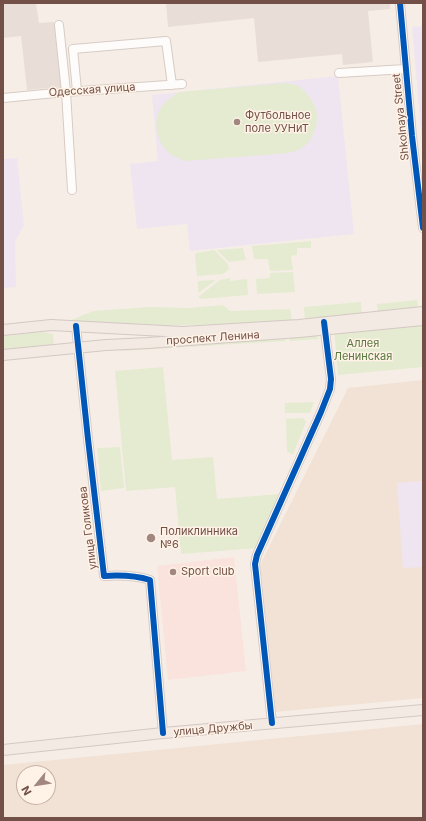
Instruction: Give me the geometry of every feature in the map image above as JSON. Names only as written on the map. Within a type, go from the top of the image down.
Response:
[{"type":"main road","name":"проспект Ленина","points":[[3,355],[78,347],[285,333],[324,325],[423,312]]},
{"type":"main road","name":"проспект Ленина","points":[[3,330],[51,326],[76,326],[156,332],[183,332],[423,320]]},
{"type":"main road","name":"улица Дружбы","points":[[3,750],[164,733],[423,710]]},
{"type":"street","name":"Shkolnaya Street","points":[[400,3],[412,136],[423,228]]},
{"type":"street","points":[[59,25],[66,92],[72,190]]},
{"type":"street","points":[[77,91],[73,49],[166,41],[172,85]]},
{"type":"street","points":[[339,73],[406,69]]},
{"type":"street","name":"Одесская улица","points":[[3,98],[77,91],[182,84]]},
{"type":"street","points":[[272,724],[255,564],[257,555],[330,389],[331,379],[324,325]]},
{"type":"street","name":"улица Голикова","points":[[76,326],[104,576],[126,575],[150,580],[164,733]]},
{"type":"shaded area","points":[[3,3],[36,3],[39,23],[54,22],[61,87],[27,90],[21,36],[3,38]]},
{"type":"shaded area","points":[[166,3],[390,3],[390,9],[368,11],[373,62],[343,65],[342,54],[258,62],[254,18],[168,27]]},
{"type":"shaded area","points":[[423,26],[423,155],[412,27]]},
{"type":"shaded area","points":[[338,76],[354,234],[190,251],[187,224],[137,229],[130,164],[158,161],[152,95]]},
{"type":"shaded area","points":[[17,158],[24,225],[15,242],[16,287],[3,288],[3,159]]},
{"type":"shaded area","points":[[423,380],[423,698],[276,712],[260,565],[348,388]]},
{"type":"shaded area","points":[[423,481],[423,567],[403,568],[397,483]]},
{"type":"shaded area","points":[[234,557],[246,671],[168,680],[157,566]]},
{"type":"shaded area","points":[[423,724],[423,818],[3,818],[3,765]]},
{"type":"green space","name":"Футбольное поле УУНиТ","points":[[286,83],[297,85],[303,90],[312,101],[317,112],[315,131],[309,142],[300,149],[282,154],[185,161],[167,152],[157,133],[157,119],[162,106],[179,92]]},
{"type":"green space","points":[[311,241],[311,248],[297,248],[297,255],[291,256],[293,270],[270,271],[268,259],[254,259],[252,246]]},
{"type":"green space","points":[[243,248],[246,260],[229,262],[217,250]]},
{"type":"green space","points":[[214,250],[228,264],[229,269],[223,274],[197,276],[196,253]]},
{"type":"green space","points":[[293,272],[295,292],[257,294],[256,279],[270,278],[270,273]]},
{"type":"green space","points":[[230,278],[230,281],[247,279],[248,295],[201,299],[198,297],[220,280]]},
{"type":"green space","points":[[216,280],[198,293],[198,281]]},
{"type":"green space","points":[[417,300],[419,311],[378,315],[377,304]]},
{"type":"green space","points":[[361,302],[362,316],[305,322],[304,307]]},
{"type":"green space","points":[[223,305],[230,311],[290,309],[292,322],[125,327],[64,323],[93,311],[150,307],[189,308]]},
{"type":"green space","name":"Аллея Ленинская","points":[[423,322],[423,367],[338,375],[334,330]]},
{"type":"green space","points":[[42,332],[53,334],[54,343],[46,348],[3,352],[3,336]]},
{"type":"green space","points":[[317,335],[318,339],[290,341],[290,337]]},
{"type":"green space","points":[[285,338],[286,341],[121,351],[120,347]]},
{"type":"green space","points":[[163,367],[172,460],[213,457],[217,499],[279,494],[257,548],[181,554],[175,487],[126,491],[115,371]]},
{"type":"green space","points":[[314,402],[310,413],[285,413],[285,403]]},
{"type":"green space","points":[[304,418],[306,422],[293,454],[291,454],[287,451],[286,419]]},
{"type":"green space","points":[[120,447],[124,488],[101,491],[97,448]]},
{"type":"cycle path","points":[[400,3],[412,136],[423,228]]},
{"type":"cycle path","points":[[272,723],[255,564],[257,555],[330,389],[331,379],[324,322]]},
{"type":"cycle path","points":[[76,326],[104,576],[127,576],[150,580],[163,733]]},
{"type":"place","name":"Футбольное поле УУНиТ","points":[[237,122]]},
{"type":"place","name":"Поликлинника №6","points":[[151,538]]},
{"type":"place","name":"Sport club","points":[[173,572]]}]
